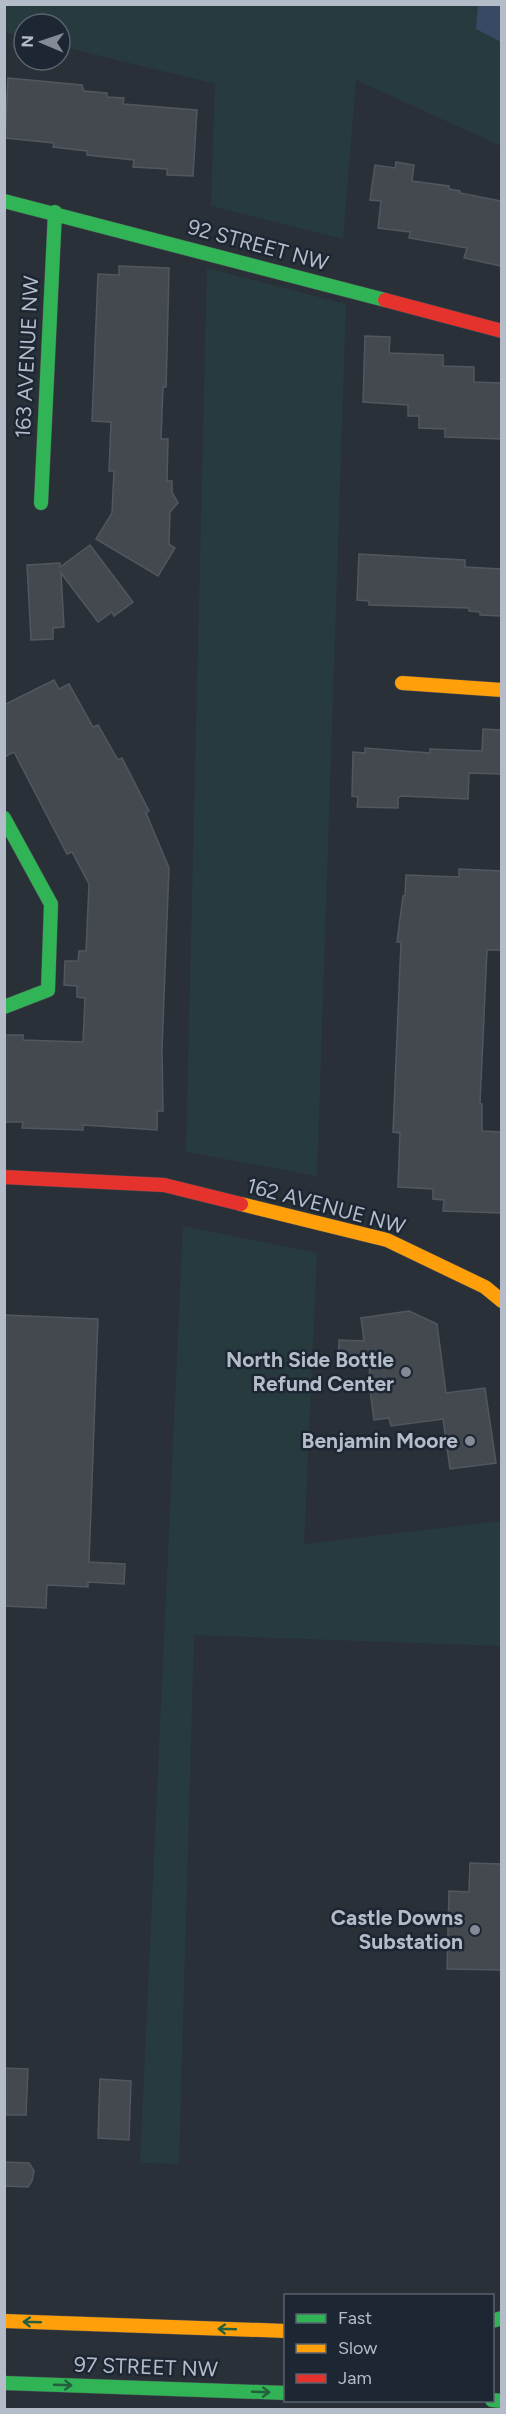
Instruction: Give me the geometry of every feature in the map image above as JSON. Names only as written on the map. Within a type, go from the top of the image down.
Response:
[{"type":"street","name":"92 STREET NW","points":[[4,201],[55,212],[501,331]]},
{"type":"street","name":"163 AVENUE NW","points":[[41,503],[55,212]]},
{"type":"street","points":[[402,683],[501,690]]},
{"type":"street","points":[[4,818],[51,904],[48,990],[4,1007]]},
{"type":"street","name":"162 AVENUE NW","points":[[4,1177],[164,1185],[387,1240],[485,1287],[501,1301]]},
{"type":"street","name":"97 STREET NW","points":[[4,2321],[284,2331]]},
{"type":"street","name":"97 STREET NW","points":[[4,2383],[284,2393]]},
{"type":"green space","points":[[5,5],[501,5],[501,146],[356,80],[343,239],[211,206],[215,84],[72,49],[72,12],[12,12],[12,34],[5,32]]},
{"type":"green space","points":[[207,268],[346,304],[317,1176],[186,1152]]},
{"type":"green space","points":[[183,1226],[317,1253],[304,1544],[501,1521],[502,1646],[194,1635],[179,2164],[140,2163]]},
{"type":"water","points":[[478,5],[501,5],[501,42],[476,29]]},
{"type":"building","points":[[8,78],[82,85],[84,91],[107,93],[107,97],[124,98],[123,104],[197,110],[193,176],[167,175],[167,169],[133,167],[134,160],[87,155],[87,151],[53,147],[54,143],[5,138]]},
{"type":"building","points":[[396,162],[414,165],[412,181],[449,186],[449,189],[460,191],[460,193],[501,201],[501,266],[464,258],[467,248],[409,238],[410,232],[378,228],[381,201],[370,200],[375,165],[395,168]]},
{"type":"building","points":[[119,266],[169,268],[166,387],[163,387],[161,439],[168,439],[167,481],[172,481],[172,492],[178,503],[170,512],[169,544],[175,548],[158,576],[96,539],[112,513],[114,471],[109,471],[111,422],[92,421],[98,274],[119,275]]},
{"type":"building","points":[[365,336],[390,337],[389,353],[443,355],[443,366],[474,367],[474,382],[501,383],[501,439],[445,437],[445,429],[419,428],[419,416],[408,416],[408,405],[363,402]]},
{"type":"building","points":[[90,545],[133,602],[114,616],[112,612],[98,622],[61,573],[64,627],[53,628],[53,639],[31,640],[27,565],[60,563],[60,567]]},
{"type":"building","points":[[359,554],[465,560],[465,567],[501,569],[501,616],[480,615],[480,612],[469,611],[469,608],[369,605],[369,601],[357,600]]},
{"type":"building","points":[[54,680],[59,689],[69,684],[93,727],[98,725],[118,760],[122,758],[149,811],[146,813],[169,868],[162,1049],[163,1111],[157,1111],[157,1130],[83,1125],[83,1130],[22,1128],[23,1122],[4,1122],[4,1035],[23,1035],[23,1040],[83,1042],[85,998],[77,997],[77,986],[64,985],[65,961],[78,961],[79,951],[86,951],[89,884],[72,852],[67,854],[14,752],[4,757],[4,705]]},
{"type":"building","points":[[483,729],[501,730],[501,774],[469,773],[468,799],[401,796],[398,798],[398,808],[357,807],[358,797],[352,796],[353,752],[365,753],[365,748],[430,753],[430,749],[482,751]]},
{"type":"building","points":[[459,869],[501,871],[501,950],[487,950],[480,1104],[482,1104],[482,1131],[501,1132],[501,1213],[443,1211],[444,1200],[433,1199],[433,1189],[398,1187],[400,1133],[393,1132],[401,942],[397,942],[403,896],[405,896],[406,875],[459,877]]},
{"type":"building","name":"North Side Bottle Refund Center","points":[[409,1311],[437,1324],[446,1393],[485,1388],[496,1463],[450,1469],[443,1419],[391,1426],[389,1418],[374,1420],[369,1383],[370,1362],[338,1361],[339,1340],[364,1341],[361,1318]]},
{"type":"building","points":[[4,1315],[98,1319],[89,1562],[125,1564],[124,1584],[88,1582],[88,1587],[47,1585],[46,1608],[4,1606]]},
{"type":"building","name":"Castle Downs Substation","points":[[470,1863],[501,1864],[501,1970],[447,1969],[449,1891],[469,1892]]},
{"type":"building","points":[[4,2068],[28,2069],[26,2115],[4,2115]]},
{"type":"building","points":[[100,2079],[131,2081],[129,2140],[98,2138]]},
{"type":"building","points":[[4,2162],[29,2163],[34,2171],[28,2187],[4,2186]]},
{"type":"traffic: fast","points":[[4,201],[385,300]]},
{"type":"traffic: fast","points":[[41,503],[55,212]]},
{"type":"traffic: fast","points":[[4,818],[51,904],[48,990],[4,1007]]},
{"type":"traffic: fast","points":[[494,2320],[502,2318]]},
{"type":"traffic: fast","points":[[4,2383],[284,2393]]},
{"type":"traffic: fast","points":[[494,2400],[502,2401]]},
{"type":"traffic: slow","points":[[402,683],[502,690]]},
{"type":"traffic: slow","points":[[241,1204],[387,1240],[485,1287],[502,1301]]},
{"type":"traffic: slow","points":[[4,2321],[284,2331]]},
{"type":"traffic: jam","points":[[385,300],[502,331]]},
{"type":"traffic: jam","points":[[4,1177],[164,1185],[241,1204]]},
{"type":"place","name":"North Side Bottle Refund Center","points":[[406,1372]]},
{"type":"place","name":"Benjamin Moore","points":[[470,1441]]},
{"type":"place","name":"Castle Downs Substation","points":[[475,1930]]}]
